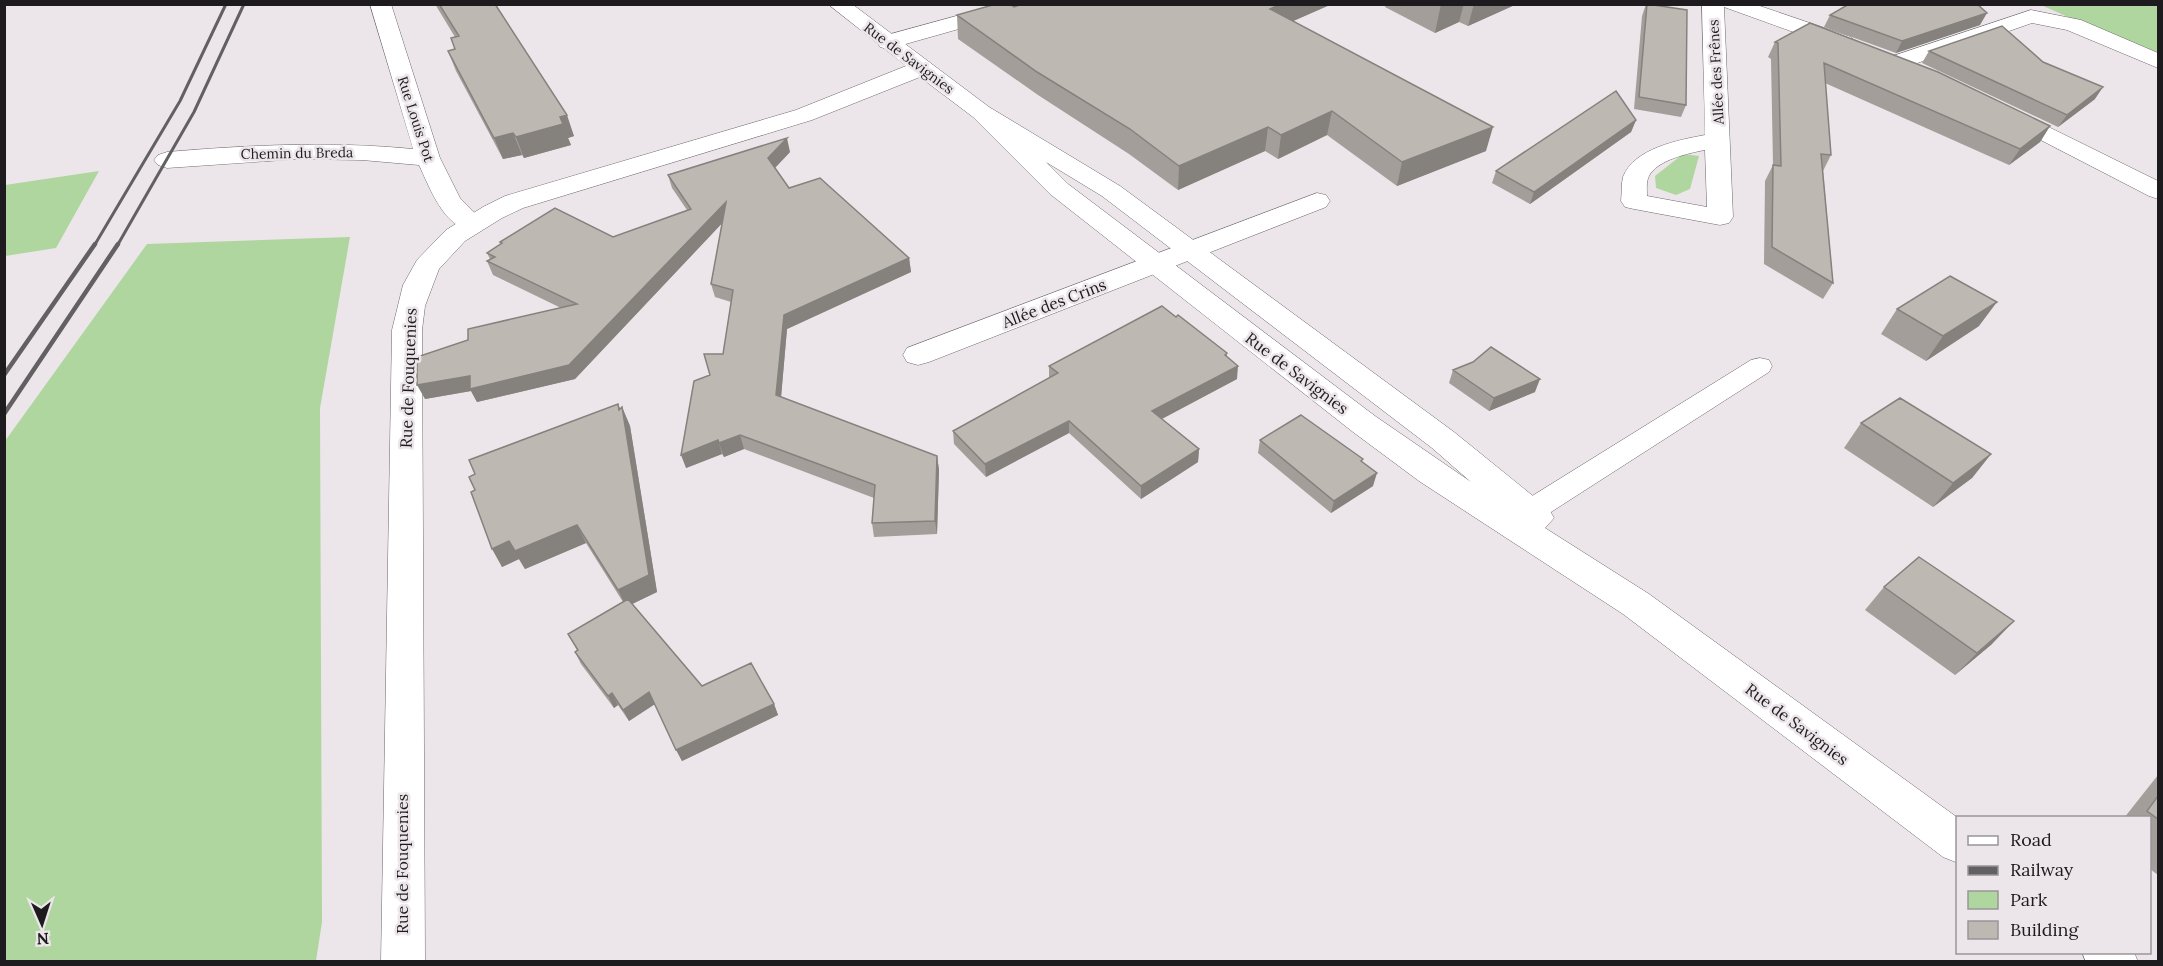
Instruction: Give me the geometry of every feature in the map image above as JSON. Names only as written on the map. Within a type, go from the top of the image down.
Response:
[{"type":"street","name":"Rue Louis Pot","points":[[380,4],[428,158],[449,201],[471,223]]},
{"type":"street","name":"Rue de Savignies","points":[[838,4],[981,112],[1111,191],[1443,440],[1520,517]]},
{"type":"street","points":[[888,42],[1026,4]]},
{"type":"street","name":"Allée des Frênes","points":[[1713,4],[1719,140]]},
{"type":"street","points":[[1732,4],[1923,75]]},
{"type":"street","points":[[1877,56],[2031,16],[2073,25],[2158,61]]},
{"type":"street","name":"Rue de Fouquenies","points":[[403,962],[408,310],[416,285],[432,259],[471,223],[541,193],[830,107],[922,68]]},
{"type":"street","points":[[1985,102],[2158,191]]},
{"type":"street","name":"Rue de Savignies","points":[[981,112],[1043,175],[1394,446],[1520,517],[1956,842]]},
{"type":"street","name":"Chemin du Breda","points":[[167,160],[280,150],[360,152],[428,158]]},
{"type":"street","name":"Allée des Crins","points":[[918,355],[1317,201]]},
{"type":"lane","points":[[1520,517],[1760,366]]},
{"type":"green space","points":[[2041,5],[2158,5],[2158,57]]},
{"type":"green space","points":[[1683,154],[1699,156],[1690,189],[1676,195],[1656,188],[1655,176]]},
{"type":"green space","points":[[99,171],[56,248],[5,256],[5,185]]},
{"type":"green space","points":[[350,237],[320,408],[322,922],[316,961],[5,961],[5,441],[147,244]]},
{"type":"building","points":[[439,4],[495,4],[567,115],[560,117],[563,124],[516,137],[513,133],[494,138],[448,51],[455,49],[451,38],[459,36]]},
{"type":"building","points":[[996,4],[1010,4],[1014,7],[1022,4],[1280,4],[1270,9],[1493,127],[1402,162],[1332,111],[1281,135],[1268,127],[1179,166],[1130,129],[1037,72],[957,15]]},
{"type":"building","points":[[1647,4],[1687,10],[1686,105],[1639,97]]},
{"type":"building","points":[[1849,4],[1977,4],[1987,13],[1902,41],[1830,15]]},
{"type":"building","points":[[1810,23],[1938,72],[2050,126],[2020,149],[1824,63],[1831,155],[1821,154],[1833,283],[1772,247],[1773,165],[1781,166],[1778,43],[1775,42]]},
{"type":"building","points":[[2002,26],[2043,62],[2103,87],[2067,115],[1929,51]]},
{"type":"building","points":[[1616,91],[1636,120],[1534,192],[1496,171]]},
{"type":"building","points":[[787,138],[768,158],[789,188],[820,178],[909,258],[784,315],[776,395],[937,456],[935,521],[872,523],[875,485],[740,435],[719,443],[718,440],[681,455],[694,381],[710,375],[704,354],[723,354],[733,290],[711,284],[726,202],[569,365],[470,389],[470,376],[417,385],[417,357],[468,340],[468,329],[577,304],[487,261],[495,257],[487,253],[502,243],[500,242],[555,208],[613,237],[691,209],[668,175]]},
{"type":"building","points":[[1950,276],[1997,302],[1943,336],[1897,309]]},
{"type":"building","points":[[1162,306],[1176,317],[1178,315],[1227,353],[1225,355],[1238,366],[1152,411],[1199,449],[1141,486],[1069,421],[985,464],[953,431],[1058,373],[1049,366]]},
{"type":"building","points":[[1491,347],[1540,379],[1494,398],[1453,370],[1473,362]]},
{"type":"building","points":[[1900,398],[1991,454],[1953,483],[1861,423]]},
{"type":"building","points":[[618,404],[619,410],[622,407],[649,575],[618,590],[577,525],[515,551],[509,541],[492,549],[471,492],[475,490],[469,477],[475,474],[469,460]]},
{"type":"building","points":[[1301,415],[1363,459],[1361,461],[1377,473],[1334,501],[1260,440]]},
{"type":"building","points":[[1919,557],[2014,621],[1977,653],[1884,587]]},
{"type":"building","points":[[628,599],[702,686],[751,663],[774,704],[676,750],[649,692],[623,710],[612,693],[608,696],[575,652],[578,650],[568,634]]},
{"type":"building","points":[[2158,796],[2158,819],[2147,811]]},
{"type":"railway","points":[[94,246],[180,101],[226,4]]},
{"type":"railway","points":[[117,246],[194,112],[244,4]]},
{"type":"railway","points":[[4,375],[95,244]]},
{"type":"railway","points":[[4,414],[118,244]]}]
